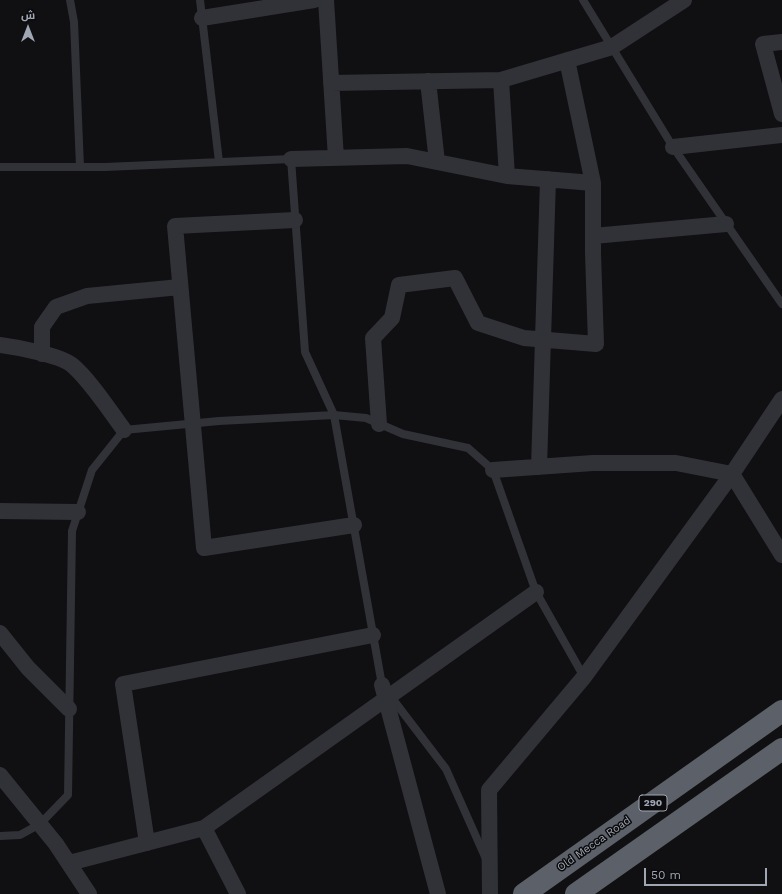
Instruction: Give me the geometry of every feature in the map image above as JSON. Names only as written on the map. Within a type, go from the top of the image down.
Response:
[{"type":"highway","name":"Old Mecca Road","points":[[524,894],[782,711]]},
{"type":"highway","name":"290","points":[[576,894],[782,749]]},
{"type":"street","points":[[202,18],[314,0]]},
{"type":"street","points":[[326,0],[336,158]]},
{"type":"street","points":[[331,83],[500,80],[612,47],[684,0]]},
{"type":"street","points":[[782,42],[763,44],[782,114]]},
{"type":"street","points":[[379,424],[374,338],[392,318],[399,285],[455,278],[478,323],[524,338],[596,344],[593,183],[567,60]]},
{"type":"street","points":[[500,80],[507,176]]},
{"type":"street","points":[[428,81],[437,162]]},
{"type":"street","points":[[673,147],[782,135]]},
{"type":"street","points":[[291,159],[406,156],[507,176],[593,183]]},
{"type":"street","points":[[539,467],[548,179]]},
{"type":"street","points":[[296,220],[174,226],[204,548],[354,525]]},
{"type":"street","points":[[593,236],[726,224]]},
{"type":"street","points":[[42,354],[42,327],[56,307],[87,296],[180,287]]},
{"type":"street","points":[[0,345],[28,349],[71,364],[94,390],[124,430]]},
{"type":"street","points":[[490,894],[489,790],[584,676],[732,474],[782,399]]},
{"type":"street","points":[[493,470],[593,463],[676,463],[732,474],[782,555]]},
{"type":"street","points":[[0,511],[78,512]]},
{"type":"street","points":[[69,863],[204,828],[386,693],[536,592]]},
{"type":"street","points":[[0,632],[28,668],[69,709]]},
{"type":"street","points":[[147,843],[123,684],[374,635]]},
{"type":"street","points":[[386,693],[438,894]]},
{"type":"street","points":[[0,774],[69,863],[89,894]]},
{"type":"street","points":[[204,828],[238,894]]},
{"type":"lane","points":[[70,0],[74,22],[80,167]]},
{"type":"lane","points":[[200,0],[220,162]]},
{"type":"lane","points":[[583,0],[673,147],[782,304]]},
{"type":"lane","points":[[0,167],[80,167],[291,159],[305,352],[334,415],[386,693],[446,769],[490,869]]},
{"type":"lane","points":[[0,836],[20,835],[40,824],[68,795],[72,531],[92,470],[124,430],[193,423],[334,415],[366,418],[403,434],[468,448],[493,470],[536,592],[584,676]]}]
